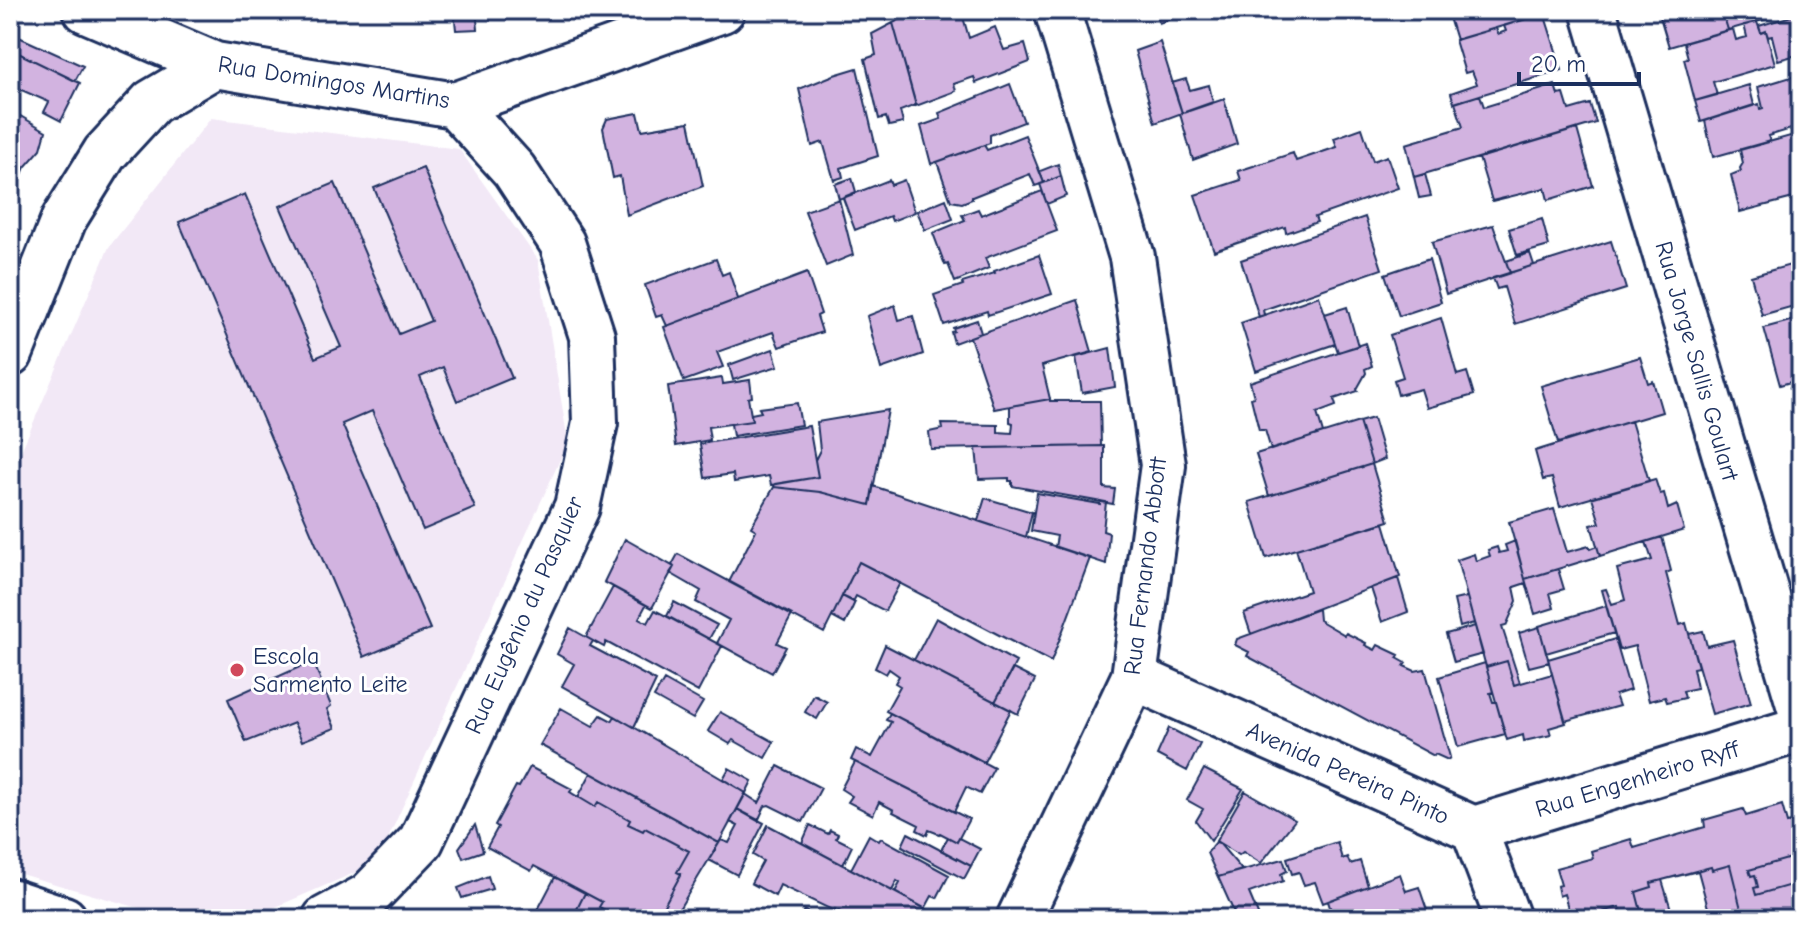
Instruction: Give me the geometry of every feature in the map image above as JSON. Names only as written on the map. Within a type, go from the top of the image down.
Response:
[{"type":"street","name":"Rua Domingos Martins","points":[[86,10],[215,65],[455,105],[722,10]]},
{"type":"street","name":"Rua Fernando Abbott","points":[[1019,919],[1134,677],[1163,465],[1132,257],[1057,10]]},
{"type":"street","name":"Rua Jorge Sallis Goulart","points":[[1593,10],[1801,711]]},
{"type":"street","points":[[10,354],[64,219],[105,153],[152,102],[215,65]]},
{"type":"street","name":"Rua Eugênio du Pasquier","points":[[325,919],[368,896],[421,841],[577,507],[595,423],[592,336],[562,243],[514,170],[455,105]]},
{"type":"street","name":"Avenida Pereira Pinto","points":[[1134,677],[1474,829],[1508,919]]},
{"type":"street","name":"Rua Engenheiro Ryff","points":[[1474,829],[1801,729]]},
{"type":"street","points":[[10,901],[64,919]]},
{"type":"shaded area","name":"Escola Sarmento Leite","points":[[211,118],[459,149],[538,260],[568,442],[377,863],[248,919],[177,919],[10,871],[10,477],[109,247]]},
{"type":"building","points":[[294,10],[323,10],[323,16],[294,16]]},
{"type":"building","points":[[454,10],[476,10],[478,29],[456,30]]},
{"type":"building","points":[[918,10],[961,10],[969,38],[995,27],[1004,50],[1025,44],[1030,62],[976,83],[974,77],[954,84],[956,91],[916,106],[893,23]]},
{"type":"building","points":[[1154,10],[1197,10],[1159,23]]},
{"type":"building","points":[[1422,10],[1542,10],[1543,14],[1456,40],[1447,11],[1424,17]]},
{"type":"building","points":[[1658,10],[1722,10],[1728,30],[1669,47]]},
{"type":"building","points":[[1722,10],[1790,10],[1791,12],[1728,30]]},
{"type":"building","points":[[1544,13],[1562,70],[1454,103],[1451,93],[1477,84],[1472,71],[1465,73],[1455,40],[1496,28],[1498,34],[1506,31],[1504,26]]},
{"type":"building","points":[[1801,13],[1801,54],[1778,60],[1772,36],[1768,37],[1766,31],[1761,33],[1759,26]]},
{"type":"building","points":[[1757,22],[1761,33],[1766,31],[1775,64],[1713,82],[1717,95],[1695,101],[1684,59],[1688,58],[1684,43],[1733,29],[1736,40],[1747,37],[1744,25]]},
{"type":"building","points":[[893,23],[916,105],[900,111],[903,123],[889,126],[886,117],[879,119],[865,59],[876,55],[872,34]]},
{"type":"building","points":[[10,33],[83,66],[75,81],[10,49]]},
{"type":"building","points":[[1160,42],[1182,113],[1155,123],[1135,51]]},
{"type":"building","points":[[10,49],[80,83],[61,121],[44,112],[49,102],[17,88],[13,96],[10,95]]},
{"type":"building","points":[[857,68],[878,156],[841,168],[843,177],[834,180],[823,142],[812,146],[799,89]]},
{"type":"building","points":[[1801,74],[1801,126],[1768,136],[1770,141],[1713,157],[1705,121],[1759,104],[1760,109],[1763,108],[1758,87]]},
{"type":"building","points":[[1186,79],[1190,90],[1209,85],[1213,102],[1182,113],[1172,83]]},
{"type":"building","points":[[1010,84],[1024,122],[990,135],[990,143],[931,164],[921,126],[941,119],[939,113]]},
{"type":"building","points":[[1555,85],[1558,95],[1564,94],[1569,110],[1590,104],[1596,123],[1414,177],[1406,144],[1463,127],[1455,103],[1480,95],[1484,107]]},
{"type":"building","points":[[1749,85],[1754,105],[1701,122],[1695,101]]},
{"type":"building","points":[[1224,99],[1237,144],[1193,160],[1180,114]]},
{"type":"building","points":[[10,110],[46,131],[41,149],[25,167],[21,177],[10,171]]},
{"type":"building","points":[[10,110],[46,131],[41,149],[25,167],[21,177],[10,171]]},
{"type":"building","points":[[638,113],[642,130],[689,122],[703,186],[627,215],[620,176],[613,178],[603,128],[607,119]]},
{"type":"building","points":[[1362,128],[1373,161],[1387,156],[1398,188],[1315,217],[1317,222],[1286,233],[1285,227],[1214,251],[1195,195],[1241,180],[1238,171],[1293,153],[1296,161],[1337,147],[1334,138]]},
{"type":"building","points":[[1577,129],[1593,186],[1548,200],[1545,188],[1492,201],[1479,158]]},
{"type":"building","points":[[1801,133],[1801,196],[1740,212],[1731,175],[1741,171],[1740,150]]},
{"type":"building","points":[[1025,135],[1044,183],[1035,186],[1030,174],[962,203],[951,201],[937,162],[984,145],[987,150]]},
{"type":"building","points":[[1058,164],[1061,176],[1044,183],[1040,171]]},
{"type":"building","points":[[423,168],[512,378],[457,401],[443,367],[420,377],[475,508],[423,530],[372,411],[342,424],[430,629],[364,657],[179,222],[245,194],[315,358],[341,347],[280,206],[335,183],[399,334],[431,321],[374,188]]},
{"type":"building","points":[[1425,174],[1431,196],[1419,198],[1414,177]]},
{"type":"building","points":[[1061,176],[1066,196],[1047,204],[1040,184]]},
{"type":"building","points":[[852,178],[856,192],[839,199],[835,184]]},
{"type":"building","points":[[889,180],[891,185],[904,180],[915,212],[892,221],[890,216],[855,230],[843,198]]},
{"type":"building","points":[[1042,191],[1057,231],[985,258],[989,268],[955,282],[933,233],[965,220],[962,215],[978,209],[981,215]]},
{"type":"building","points":[[839,199],[853,255],[826,266],[805,211]]},
{"type":"building","points":[[946,199],[953,219],[925,230],[917,211]]},
{"type":"building","points":[[1365,217],[1382,269],[1263,310],[1264,315],[1259,317],[1241,260]]},
{"type":"building","points":[[1542,219],[1549,246],[1517,255],[1509,229]]},
{"type":"building","points":[[1493,225],[1510,273],[1446,294],[1432,242]]},
{"type":"building","points":[[1611,241],[1626,289],[1515,324],[1504,287],[1497,289],[1493,278]]},
{"type":"building","points":[[1530,253],[1534,265],[1510,273],[1506,261]]},
{"type":"building","points":[[1039,255],[1052,294],[988,315],[987,311],[944,325],[934,295]]},
{"type":"building","points":[[716,259],[722,275],[729,272],[738,299],[667,326],[662,315],[656,317],[645,285]]},
{"type":"building","points":[[1429,259],[1441,302],[1399,316],[1385,274]]},
{"type":"building","points":[[1801,262],[1801,304],[1762,315],[1751,276]]},
{"type":"building","points":[[807,273],[821,314],[817,316],[822,332],[779,347],[773,332],[717,352],[723,367],[684,381],[664,327]]},
{"type":"building","points":[[1319,296],[1335,344],[1256,371],[1241,323]]},
{"type":"building","points":[[1077,300],[1092,352],[1042,366],[1050,399],[994,409],[970,337]]},
{"type":"building","points":[[895,305],[899,320],[913,316],[923,354],[881,369],[867,316]]},
{"type":"building","points":[[1347,307],[1358,346],[1338,352],[1325,314]]},
{"type":"building","points":[[1441,318],[1457,375],[1467,372],[1474,395],[1427,408],[1421,389],[1398,395],[1394,380],[1403,377],[1390,335]]},
{"type":"building","points":[[1801,318],[1801,379],[1780,385],[1764,328]]},
{"type":"building","points":[[977,320],[981,333],[954,343],[953,328]]},
{"type":"building","points":[[1365,343],[1372,366],[1365,369],[1358,391],[1334,399],[1336,406],[1317,413],[1323,433],[1271,450],[1265,430],[1259,430],[1250,382]]},
{"type":"building","points":[[1110,348],[1115,387],[1082,393],[1076,357]]},
{"type":"building","points":[[773,349],[778,366],[733,380],[729,365]]},
{"type":"building","points":[[1640,357],[1648,383],[1653,381],[1662,412],[1558,443],[1541,386]]},
{"type":"building","points":[[722,378],[723,384],[750,380],[752,397],[748,398],[752,421],[708,427],[710,440],[676,446],[668,386]]},
{"type":"building","points":[[1801,385],[1801,435],[1797,420],[1793,419],[1791,406],[1795,404],[1790,388]]},
{"type":"building","points":[[1050,399],[1100,401],[1101,446],[931,449],[929,432],[943,429],[942,424],[998,425],[998,432],[1012,433],[1010,406]]},
{"type":"building","points":[[797,403],[801,425],[733,436],[731,424],[752,421],[751,414],[761,412],[759,408]]},
{"type":"building","points":[[888,410],[870,505],[820,492],[774,487],[775,484],[818,477],[815,460],[820,450],[817,422]]},
{"type":"building","points":[[1373,418],[1385,459],[1372,464],[1359,422]]},
{"type":"building","points":[[1631,421],[1649,481],[1560,507],[1552,478],[1543,480],[1535,451]]},
{"type":"building","points":[[1359,422],[1372,464],[1269,496],[1256,454]]},
{"type":"building","points":[[809,426],[818,477],[771,485],[769,476],[734,482],[733,474],[705,478],[700,444]]},
{"type":"building","points":[[1104,446],[1104,488],[1115,489],[1113,504],[1012,486],[1009,478],[979,479],[976,448]]},
{"type":"building","points":[[1372,464],[1389,521],[1266,558],[1249,502]]},
{"type":"building","points":[[1655,479],[1660,494],[1664,493],[1668,509],[1677,505],[1684,530],[1600,556],[1591,525],[1600,523],[1592,497]]},
{"type":"building","points":[[873,486],[1090,558],[1051,662],[859,562],[824,633],[729,582],[756,530],[751,527],[774,487],[820,492],[870,505]]},
{"type":"building","points":[[1037,493],[1100,504],[1100,501],[1106,502],[1103,531],[1109,533],[1106,564],[1055,547],[1057,536],[1031,531]]},
{"type":"building","points":[[985,498],[1032,512],[1026,537],[978,521]]},
{"type":"building","points":[[1554,509],[1567,552],[1597,546],[1600,556],[1525,579],[1509,522]]},
{"type":"building","points":[[1384,523],[1400,577],[1251,634],[1244,613],[1309,591],[1296,549]]},
{"type":"building","points":[[1662,537],[1671,571],[1666,573],[1680,625],[1686,623],[1698,667],[1693,668],[1697,688],[1683,691],[1685,698],[1667,702],[1665,697],[1649,701],[1635,646],[1619,650],[1602,590],[1606,589],[1612,604],[1625,600],[1617,569],[1652,560],[1646,542]]},
{"type":"building","points":[[625,539],[674,567],[652,608],[604,582]]},
{"type":"building","points":[[1515,541],[1526,583],[1514,587],[1517,601],[1506,626],[1502,627],[1520,683],[1514,685],[1507,661],[1486,667],[1457,560],[1474,554],[1476,561],[1490,556],[1488,550],[1497,547],[1499,553],[1507,551],[1505,545]]},
{"type":"building","points":[[678,554],[792,615],[777,643],[786,647],[772,673],[717,643],[729,620],[696,602],[701,591],[670,573]]},
{"type":"building","points":[[859,562],[900,583],[885,611],[856,596],[853,602],[842,596]]},
{"type":"building","points":[[1558,569],[1564,589],[1550,593],[1554,608],[1535,614],[1525,579]]},
{"type":"building","points":[[1398,578],[1408,612],[1382,622],[1371,588]]},
{"type":"building","points":[[613,587],[646,605],[639,618],[648,623],[655,610],[722,646],[698,692],[606,642],[604,647],[586,637]]},
{"type":"building","points":[[842,596],[855,602],[845,624],[832,617]]},
{"type":"building","points":[[1467,597],[1474,623],[1460,627],[1454,600]]},
{"type":"building","points":[[674,602],[717,625],[709,639],[667,616]]},
{"type":"building","points":[[1606,606],[1614,633],[1546,653],[1539,626]]},
{"type":"building","points":[[1318,609],[1319,620],[1345,635],[1375,650],[1378,645],[1399,655],[1397,658],[1406,663],[1404,666],[1415,671],[1425,669],[1450,757],[1448,760],[1434,756],[1247,656],[1249,652],[1235,645],[1237,639]]},
{"type":"building","points":[[936,618],[1016,662],[995,702],[914,660]]},
{"type":"building","points":[[1475,626],[1483,654],[1454,662],[1446,634]]},
{"type":"building","points":[[1539,627],[1549,662],[1529,667],[1519,633]]},
{"type":"building","points":[[570,628],[593,641],[590,646],[656,681],[634,727],[562,686],[574,664],[557,654]]},
{"type":"building","points":[[1703,631],[1707,646],[1733,640],[1751,703],[1712,714],[1689,634]]},
{"type":"building","points":[[1615,639],[1630,690],[1615,695],[1619,706],[1565,721],[1548,659]]},
{"type":"building","points":[[885,645],[1011,710],[984,762],[886,711],[900,686],[895,683],[899,676],[889,669],[886,674],[875,668]]},
{"type":"building","points":[[313,661],[331,706],[327,709],[335,728],[302,741],[294,723],[246,742],[228,699]]},
{"type":"building","points":[[1507,661],[1514,685],[1552,674],[1566,723],[1549,728],[1551,735],[1524,741],[1523,735],[1507,740],[1486,667]]},
{"type":"building","points":[[1485,663],[1493,692],[1490,693],[1493,702],[1496,702],[1505,734],[1458,747],[1439,677]]},
{"type":"building","points":[[1013,669],[1035,680],[1018,714],[995,702]]},
{"type":"building","points":[[664,680],[703,702],[693,719],[654,697]]},
{"type":"building","points":[[814,695],[827,702],[817,719],[805,712]]},
{"type":"building","points":[[561,708],[593,726],[601,715],[612,721],[615,716],[746,793],[719,843],[540,745]]},
{"type":"building","points":[[720,712],[774,742],[765,758],[733,740],[730,744],[708,731]]},
{"type":"building","points":[[890,713],[994,768],[980,794],[966,787],[954,812],[851,760],[856,749],[872,757],[891,722],[886,720]]},
{"type":"building","points":[[1169,728],[1200,744],[1187,771],[1157,755]]},
{"type":"building","points":[[855,762],[969,819],[957,842],[940,833],[929,830],[927,835],[917,830],[919,825],[879,802],[873,815],[848,802],[852,796],[841,789]]},
{"type":"building","points":[[778,766],[821,788],[803,822],[769,805],[765,806],[758,821],[737,809],[745,794],[759,803]]},
{"type":"building","points":[[530,767],[572,789],[570,792],[578,797],[591,773],[719,843],[673,919],[572,919],[585,893],[534,866],[531,871],[487,847],[498,827],[495,825]]},
{"type":"building","points":[[530,767],[572,789],[570,792],[595,807],[598,802],[630,820],[628,824],[643,831],[645,828],[689,851],[677,872],[681,874],[660,913],[653,909],[647,919],[622,919],[599,907],[602,902],[534,866],[531,871],[487,847],[498,827],[495,825]]},
{"type":"building","points":[[729,768],[752,781],[746,793],[723,779]]},
{"type":"building","points":[[1204,769],[1243,789],[1211,841],[1196,821],[1203,809],[1187,800]]},
{"type":"building","points":[[1245,791],[1295,820],[1261,863],[1243,852],[1239,855],[1216,841]]},
{"type":"building","points":[[1782,805],[1787,823],[1792,822],[1794,830],[1791,832],[1801,873],[1801,919],[1711,919],[1698,871],[1662,880],[1674,919],[1571,919],[1564,894],[1559,896],[1557,886],[1561,885],[1556,868],[1593,858],[1591,851],[1631,839],[1634,848],[1705,827],[1704,820],[1743,809],[1746,816]]},
{"type":"building","points":[[1782,805],[1787,823],[1792,822],[1794,830],[1791,832],[1798,856],[1749,870],[1751,876],[1755,875],[1756,895],[1801,882],[1801,919],[1718,919],[1741,909],[1730,865],[1651,883],[1652,887],[1636,892],[1643,919],[1618,919],[1616,914],[1621,912],[1619,907],[1571,919],[1564,894],[1559,896],[1557,886],[1561,885],[1556,868],[1593,858],[1591,851],[1631,839],[1634,848],[1705,827],[1704,820],[1743,809],[1746,816]]},
{"type":"building","points":[[737,809],[764,823],[737,875],[709,860],[721,840],[729,843],[738,826],[730,822]]},
{"type":"building","points":[[475,825],[483,851],[463,858],[459,848]]},
{"type":"building","points":[[768,825],[930,911],[926,919],[855,919],[780,885],[775,896],[751,883],[763,861],[753,855]]},
{"type":"building","points":[[810,825],[828,834],[830,830],[838,834],[836,838],[852,846],[843,865],[802,843]]},
{"type":"building","points":[[908,833],[971,866],[964,879],[902,846]]},
{"type":"building","points":[[869,835],[879,841],[881,838],[949,875],[937,898],[932,896],[925,909],[895,892],[900,883],[897,881],[892,891],[851,869]]},
{"type":"building","points":[[948,837],[957,842],[959,838],[980,849],[971,866],[941,850]]},
{"type":"building","points":[[1216,842],[1242,870],[1218,877],[1207,853]]},
{"type":"building","points":[[1337,842],[1342,859],[1347,857],[1350,864],[1360,861],[1368,886],[1323,903],[1315,882],[1304,885],[1299,872],[1292,874],[1287,858]]},
{"type":"building","points":[[1283,859],[1287,871],[1281,874],[1283,881],[1249,893],[1260,919],[1237,919],[1218,877]]},
{"type":"building","points":[[1400,874],[1406,891],[1419,887],[1430,919],[1318,919],[1332,914],[1328,901]]},
{"type":"building","points":[[488,876],[492,889],[462,898],[458,888]]},
{"type":"building","points":[[555,877],[585,893],[572,919],[533,919]]},
{"type":"building","points":[[678,910],[695,919],[673,919]]},
{"type":"building","points":[[804,910],[820,919],[799,919]]},
{"type":"place","name":"Escola Sarmento Leite","points":[[237,670]]}]
